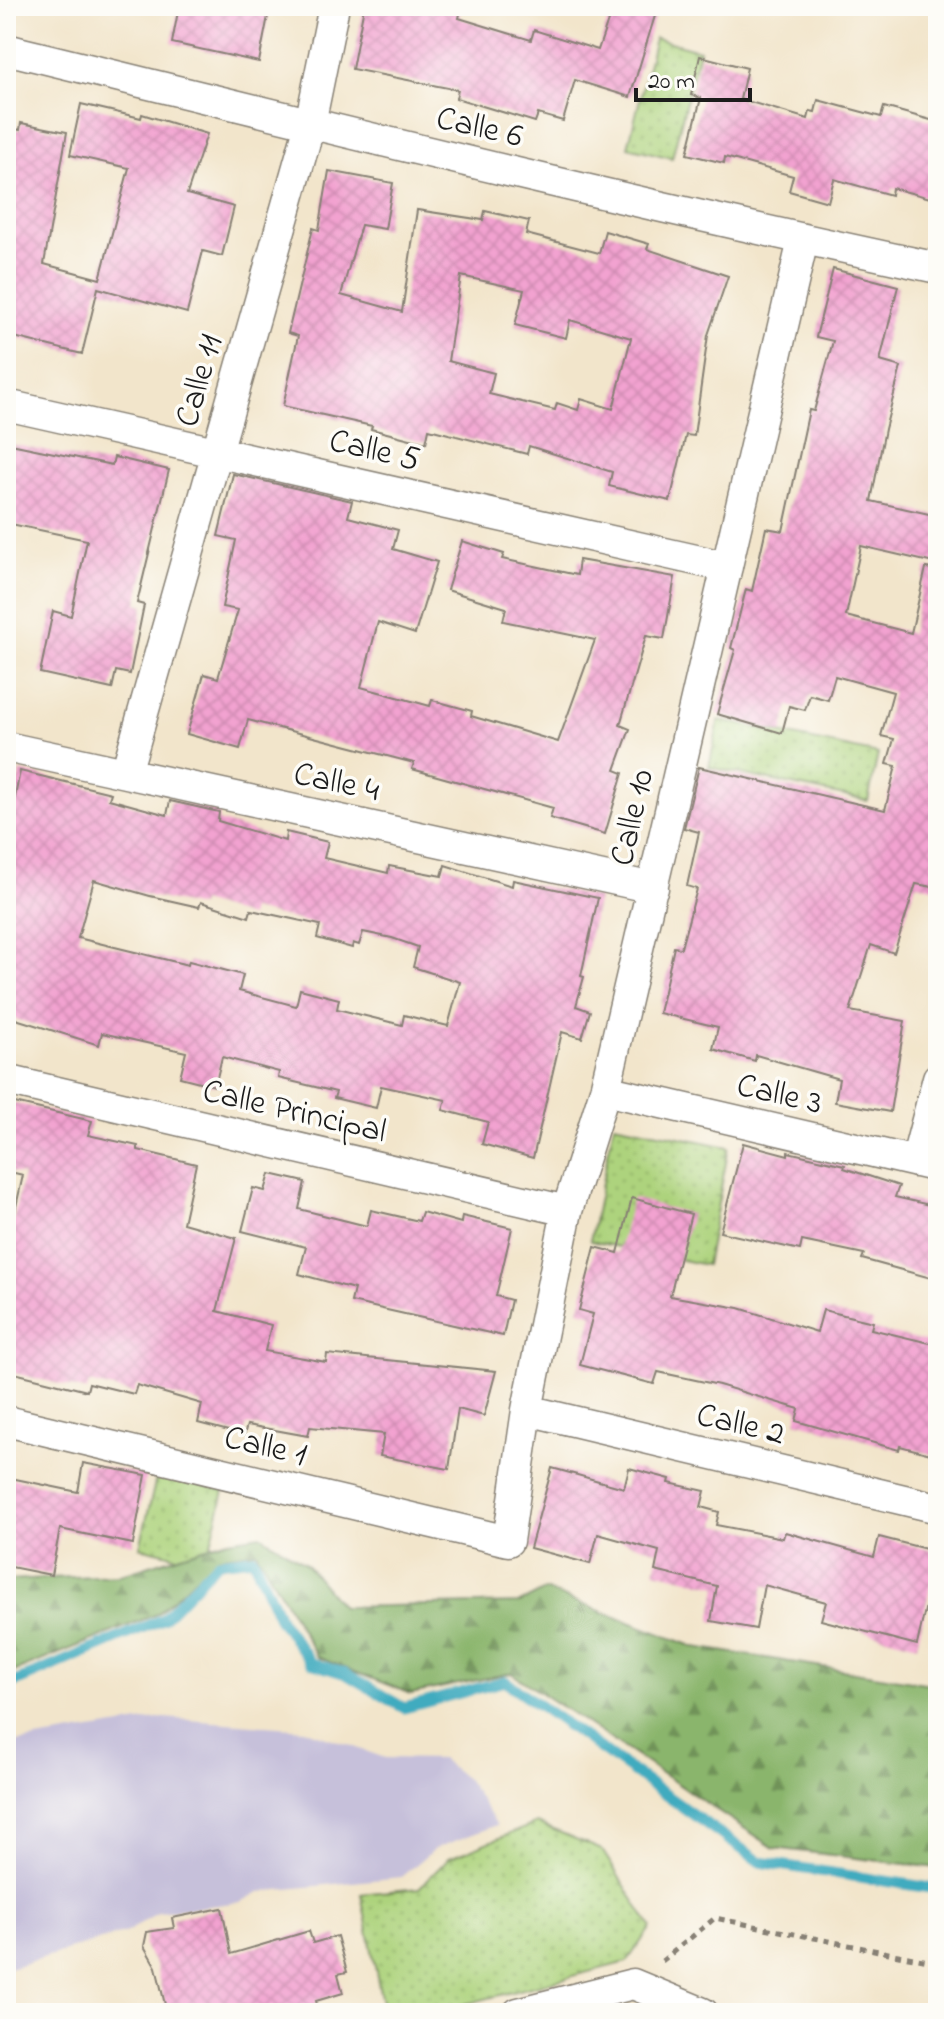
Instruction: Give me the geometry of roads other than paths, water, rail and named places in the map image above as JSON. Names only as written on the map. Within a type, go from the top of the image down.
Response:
[{"type":"street","name":"Calle 11","points":[[126,773],[310,124],[334,6]]},
{"type":"street","name":"Calle 6","points":[[6,49],[803,240],[938,268]]},
{"type":"street","name":"Calle 10","points":[[508,1541],[527,1410],[567,1211],[605,1090],[803,240]]},
{"type":"street","name":"Calle 5","points":[[6,405],[727,567]]},
{"type":"street","name":"Calle 4","points":[[6,747],[653,888]]},
{"type":"street","points":[[927,1165],[938,1078]]},
{"type":"street","name":"Calle Principal","points":[[6,1080],[567,1211]]},
{"type":"street","name":"Calle 3","points":[[605,1090],[927,1165]]},
{"type":"street","name":"Calle 2","points":[[527,1410],[938,1508]]},
{"type":"street","name":"Calle 1","points":[[6,1421],[508,1541]]},
{"type":"street","points":[[518,2013],[633,1984],[703,2013]]},
{"type":"waterway","points":[[6,1686],[163,1619],[218,1562],[253,1558],[280,1620],[311,1663],[346,1674],[404,1708],[505,1681],[760,1862],[938,1889]]}]
